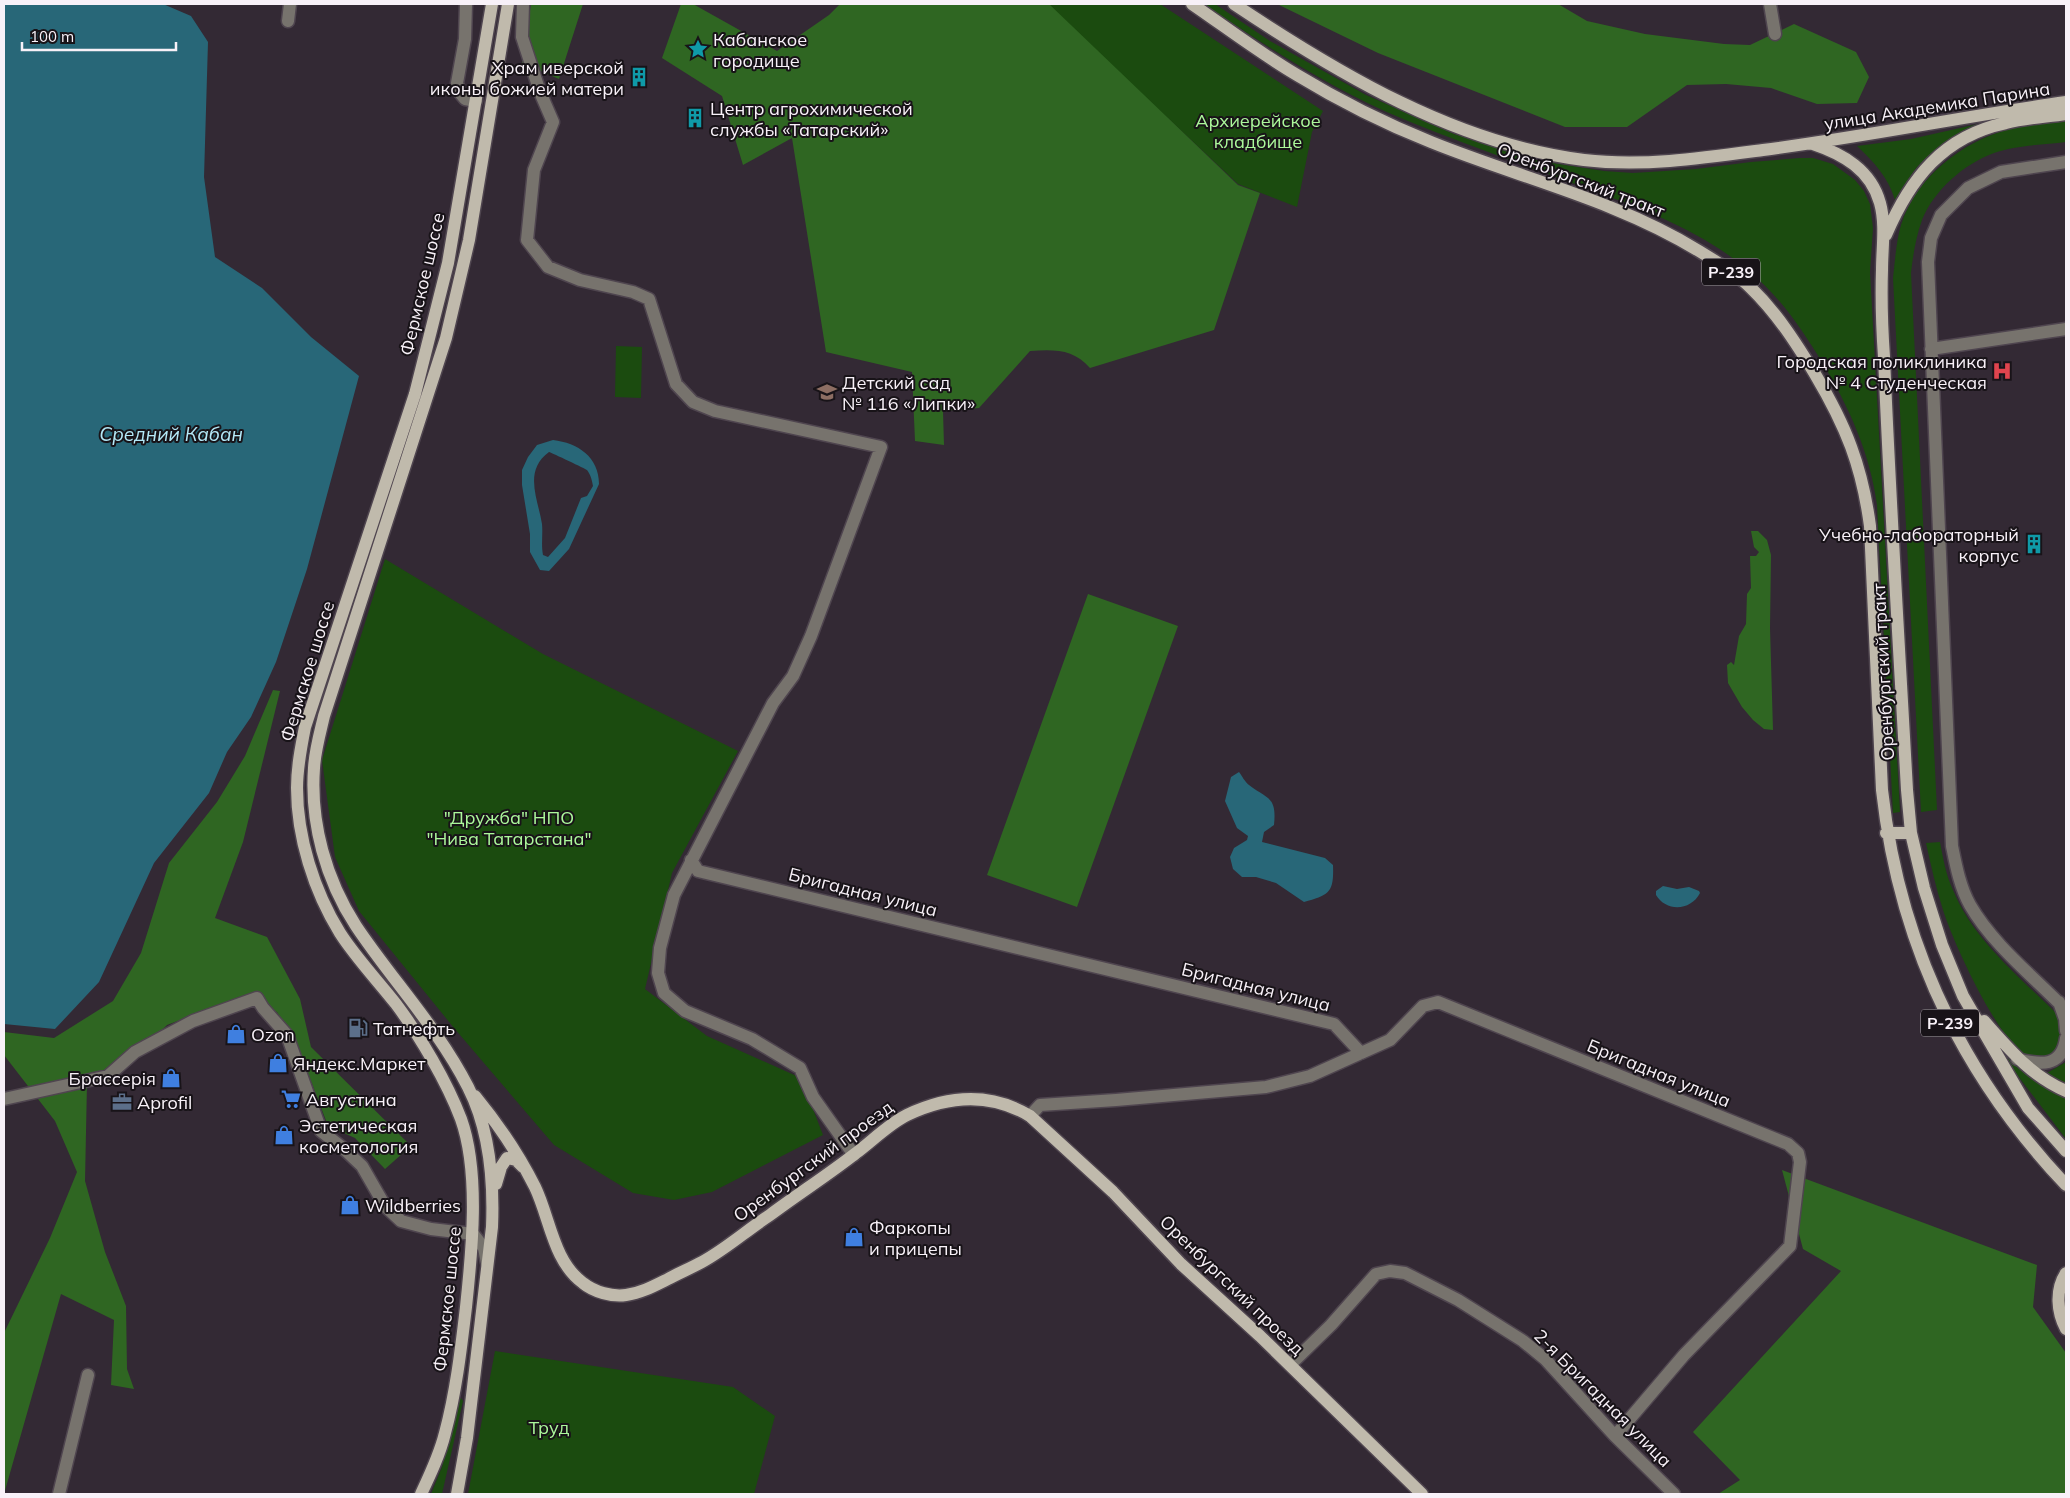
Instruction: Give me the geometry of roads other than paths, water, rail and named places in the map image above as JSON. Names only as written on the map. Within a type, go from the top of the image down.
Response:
[{"type":"main road","name":"Фермское шоссе","points":[[421,1494],[445,1435],[454,1392],[465,1315],[473,1234],[471,1167],[467,1140],[461,1119],[448,1089],[415,1032],[341,934],[327,910],[306,851],[300,821],[297,788],[299,756],[305,727],[414,394],[448,264],[492,4]]},
{"type":"main road","name":"Фермское шоссе","points":[[457,1494],[466,1438],[487,1264],[493,1195],[491,1164],[487,1143],[468,1088],[427,1020],[356,925],[332,878],[322,851],[316,824],[314,768],[316,747],[324,716],[446,338],[469,240],[508,4]]},
{"type":"main road","name":"Оренбургский тракт","points":[[1192,4],[1297,75],[1353,106],[1429,142],[1630,215],[1677,238],[1722,265],[1749,286],[1770,307],[1791,334],[1830,400],[1847,434],[1860,468],[1866,498],[1870,526],[1882,790],[1886,833],[1908,921],[1926,971],[1945,1014],[1974,1066],[2004,1109],[2066,1185]]},
{"type":"main road","name":"Оренбургский тракт","points":[[1234,4],[1300,48],[1372,88],[1433,117],[1500,141],[1539,152],[1585,160],[1637,163],[1694,160],[1813,144],[1833,150],[1849,159],[1864,173],[1874,187],[1880,202],[1883,218],[1881,307],[1906,780],[1911,833],[1942,945],[1963,996],[2028,1108],[2066,1151]]},
{"type":"main road","name":"улица Академика Парина","points":[[1813,144],[2066,102]]},
{"type":"main road","name":"улица Академика Парина","points":[[1884,240],[1898,206],[1914,182],[1932,162],[1953,145],[1976,132],[2006,123],[2066,114]]},
{"type":"main road","points":[[1886,833],[1911,833]]},
{"type":"main road","points":[[1963,996],[2017,1059],[2045,1080],[2066,1091]]},
{"type":"main road","name":"Оренбургский проезд","points":[[468,1088],[498,1124],[536,1188],[556,1245],[569,1268],[582,1283],[594,1290],[606,1294],[624,1296],[642,1292],[703,1262],[854,1155],[906,1115],[942,1102],[969,1099],[993,1100],[1015,1107],[1030,1116],[1113,1192],[1181,1264],[1422,1494]]},
{"type":"main road","name":"Фермское шоссе","points":[[493,1195],[504,1161],[511,1159],[525,1169]]},
{"type":"main road","points":[[2066,1273],[2061,1283],[2059,1304],[2066,1330]]},
{"type":"street","points":[[288,21],[290,4]]},
{"type":"street","points":[[466,4],[465,39],[456,83],[465,99],[476,101]]},
{"type":"street","points":[[523,4],[522,38],[540,92],[553,122],[534,170],[527,240],[548,267],[580,280],[633,292],[649,299],[676,384],[693,402],[715,411],[881,447],[811,636],[793,676],[774,703],[674,895],[660,948],[658,973],[664,992],[685,1011],[752,1039],[800,1068],[813,1096],[854,1155]]},
{"type":"street","points":[[1770,4],[1775,34]]},
{"type":"street","points":[[2066,162],[2001,172],[1983,179],[1968,188],[1941,215],[1931,238],[1928,262],[1952,846],[1959,877],[1970,904],[1999,942],[2063,1006],[2066,1031]]},
{"type":"street","points":[[1931,349],[2066,329]]},
{"type":"street","name":"Бригадная улица","points":[[691,860],[698,871],[1334,1024],[1361,1053],[1390,1040],[1423,1006],[1438,1002],[1788,1144],[1798,1153],[1800,1162],[1790,1246],[1684,1355],[1615,1436]]},
{"type":"street","points":[[4,1099],[108,1076],[135,1052],[193,1020],[257,998],[286,1035],[321,1131],[344,1148],[362,1166],[385,1206],[401,1221],[431,1229],[473,1234],[484,1248],[487,1264]]},
{"type":"street","points":[[2017,1059],[2038,1064],[2049,1062],[2060,1055],[2065,1047],[2066,1038]]},
{"type":"street","points":[[1030,1116],[1040,1105],[1266,1087],[1310,1076],[1361,1053]]},
{"type":"street","name":"2-я Бригадная улица","points":[[1290,1366],[1331,1325],[1376,1274],[1390,1271],[1405,1273],[1458,1300],[1523,1341],[1545,1360],[1615,1436],[1674,1494]]},
{"type":"street","points":[[59,1494],[88,1375]]},
{"type":"water","name":"Средний Кабан","points":[[4,4],[163,4],[191,16],[208,42],[204,177],[215,257],[262,288],[311,337],[359,376],[307,569],[276,662],[251,717],[227,752],[209,793],[154,863],[99,982],[55,1029],[4,1024]]},
{"type":"water","points":[[553,440],[579,448],[591,459],[595,466],[599,484],[569,549],[549,571],[540,570],[530,552],[530,534],[522,485],[522,470],[528,457],[537,445]],"holes":[[[549,452],[587,470],[593,486],[587,496],[581,498],[565,538],[548,557],[543,555],[542,524],[534,486],[534,477],[536,468]]]},
{"type":"water","points":[[1239,772],[1248,784],[1269,799],[1274,808],[1274,825],[1264,832],[1262,842],[1325,858],[1333,865],[1333,881],[1329,891],[1325,894],[1304,902],[1276,883],[1256,877],[1242,877],[1233,869],[1230,857],[1234,848],[1247,840],[1248,836],[1237,828],[1225,801],[1231,777]]},
{"type":"water","points":[[1663,886],[1677,889],[1689,887],[1700,893],[1696,899],[1685,906],[1672,907],[1660,901],[1656,895],[1656,891]]},
{"type":"place","name":"Кабанское городище","points":[[698,49]]},
{"type":"place","name":"Храм иверской иконы божией матери","points":[[639,77]]},
{"type":"place","name":"Центр агрохимической службы «Татарский»","points":[[695,118]]},
{"type":"place","name":"Городская поликлиника № 4 Студенческая","points":[[2002,371]]},
{"type":"place","name":"Детский сад № 116 «Липки»","points":[[827,392]]},
{"type":"place","name":"Учебно-лабораторный корпус","points":[[2034,544]]},
{"type":"place","name":"Татнефть","points":[[358,1028]]},
{"type":"place","name":"Ozon","points":[[236,1034]]},
{"type":"place","name":"Яндекс.Маркет","points":[[278,1063]]},
{"type":"place","name":"Брассерiя","points":[[171,1078]]},
{"type":"place","name":"Августина","points":[[291,1099]]},
{"type":"place","name":"Aprofil","points":[[122,1102]]},
{"type":"place","name":"Эстетическая косметология","points":[[284,1135]]},
{"type":"place","name":"Wildberries","points":[[350,1205]]},
{"type":"place","name":"Фаркопы и прицепы","points":[[854,1237]]},
{"type":"park label","name":"Архиерейское кладбище","points":[[1258,130]]},
{"type":"park label","name":"\"Дружба\" НПО \"Нива Татарстана\"","points":[[509,828]]},
{"type":"park label","name":"Труд","points":[[549,1427]]}]
